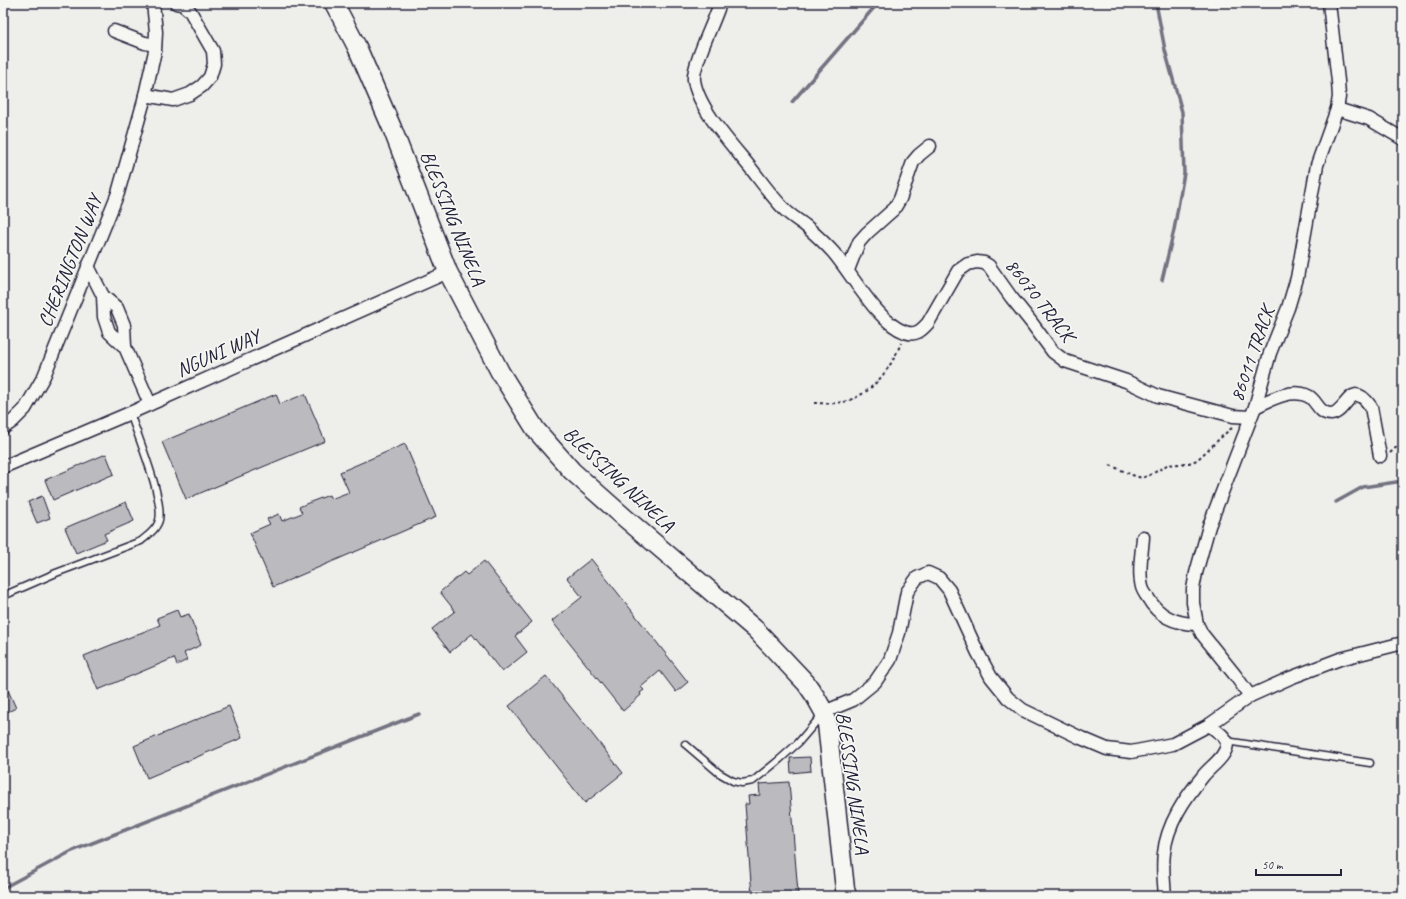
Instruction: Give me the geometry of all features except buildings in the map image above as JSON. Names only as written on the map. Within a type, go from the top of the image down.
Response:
[{"type":"street","name":"CHERINGTON WAY","points":[[3,428],[13,421],[25,409],[44,376],[118,193],[152,70],[156,32],[153,3]]},
{"type":"street","points":[[145,96],[173,100],[190,94],[202,86],[210,77],[214,64],[213,52],[190,11],[182,4],[176,3]]},
{"type":"street","name":"BLESSING NINELA","points":[[334,3],[357,47],[392,128],[448,272],[500,372],[536,430],[572,471],[624,518],[756,630],[806,683],[815,696],[824,712],[830,744],[845,889],[847,896]]},
{"type":"street","points":[[720,3],[697,62],[694,78],[697,94],[716,124],[786,211],[824,242],[848,270],[880,315],[906,333]]},
{"type":"street","name":"86011 TRACK","points":[[1250,696],[1235,674],[1202,634],[1197,624],[1193,603],[1193,589],[1209,526],[1252,412],[1270,354],[1283,323],[1297,278],[1316,165],[1337,109],[1339,97],[1338,81],[1329,3]]},
{"type":"street","points":[[114,31],[144,43],[155,45]]},
{"type":"street","points":[[1337,109],[1369,119],[1403,139]]},
{"type":"street","points":[[848,270],[859,242],[894,209],[900,199],[913,162],[930,146]]},
{"type":"street","name":"86070 TRACK","points":[[906,333],[916,334],[923,329],[958,271],[968,264],[977,262],[984,263],[989,266],[1053,352],[1065,361],[1126,381],[1158,396],[1233,416],[1252,412]]},
{"type":"street","points":[[88,266],[103,296],[104,317],[109,332],[125,347],[150,404]]},
{"type":"street","name":"NGUNI WAY","points":[[3,467],[130,413],[448,272]]},
{"type":"street","points":[[1252,412],[1281,396],[1293,393],[1309,396],[1321,411],[1326,414],[1338,412],[1351,397],[1356,395],[1362,397],[1367,400],[1371,407],[1380,456]]},
{"type":"street","points":[[1142,537],[1140,571],[1142,588],[1152,605],[1162,615],[1172,620],[1186,624],[1197,624]]},
{"type":"street","points":[[824,712],[852,700],[875,682],[890,660],[899,633],[908,592],[917,578],[928,573],[939,578],[949,590],[978,653],[991,677],[1008,698],[1023,710],[1107,749],[1131,752],[1173,744],[1209,725],[1250,696],[1290,678],[1340,659],[1403,643]]},
{"type":"street","points":[[1165,896],[1164,854],[1169,830],[1193,789],[1225,751],[1226,741],[1209,725]]},
{"type":"lane","points":[[3,596],[56,573],[141,541],[152,532],[159,523],[160,508],[157,491],[130,413]]},
{"type":"lane","points":[[685,744],[719,773],[733,781],[742,783],[753,781],[798,743],[824,712]]},
{"type":"lane","points":[[1226,741],[1370,763]]},
{"type":"path","points":[[814,403],[837,403],[854,398],[872,387],[881,378],[896,356],[906,333]]},
{"type":"path","points":[[1110,465],[1142,478],[1167,465],[1189,463],[1196,460],[1229,430],[1252,412]]},
{"type":"path","points":[[1380,456],[1392,452],[1401,443],[1403,438]]},
{"type":"waterway","points":[[792,102],[878,3]]},
{"type":"waterway","points":[[1156,3],[1165,50],[1182,112],[1184,173],[1174,230],[1162,280]]},
{"type":"waterway","points":[[1336,502],[1363,487],[1403,481]]},
{"type":"waterway","points":[[3,888],[72,851],[419,714]]},
{"type":"waterway","points":[[1331,892],[1337,896]]}]
